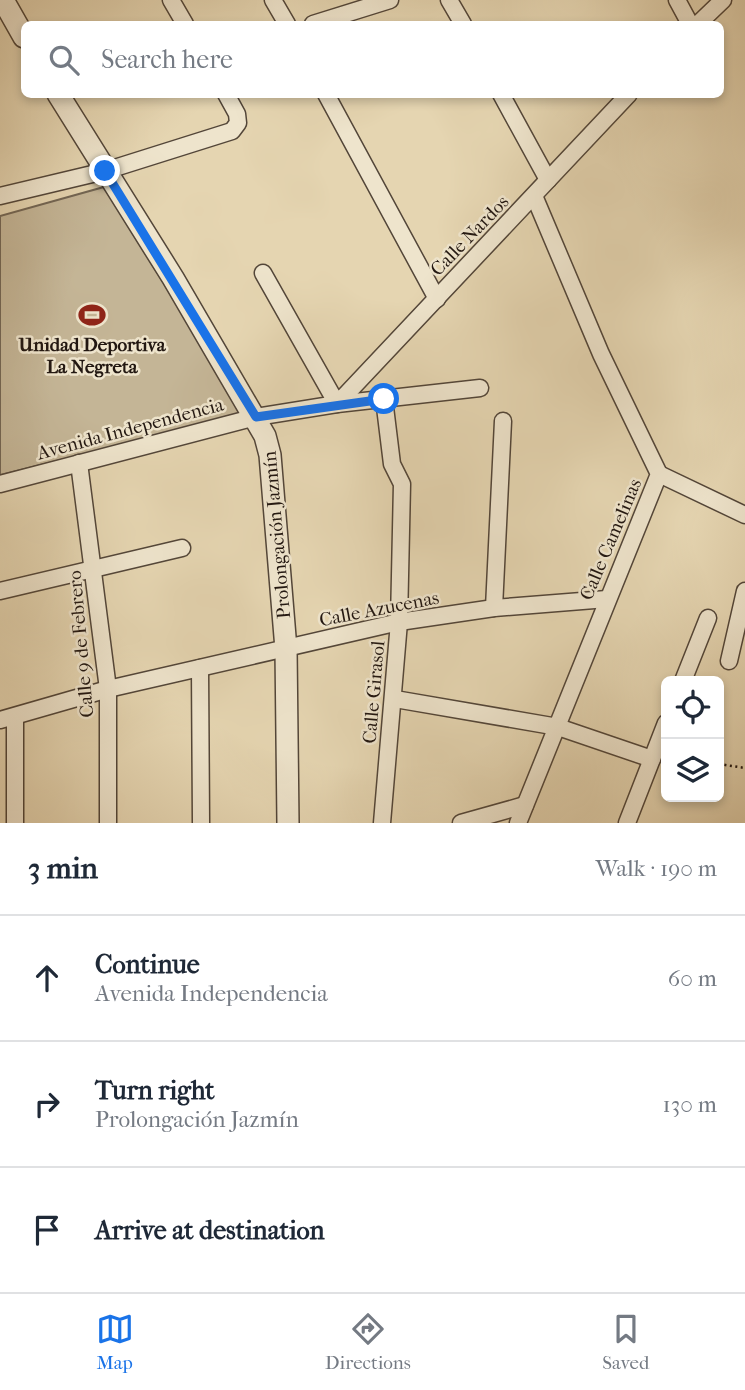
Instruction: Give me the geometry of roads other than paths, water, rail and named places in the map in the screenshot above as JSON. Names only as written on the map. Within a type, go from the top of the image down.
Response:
[{"type":"street","points":[[3,0],[21,32]]},
{"type":"street","points":[[171,0],[183,21]]},
{"type":"street","points":[[273,0],[285,21]]},
{"type":"street","points":[[323,21],[390,0]]},
{"type":"street","points":[[449,0],[461,21]]},
{"type":"street","points":[[677,0],[688,21]]},
{"type":"street","points":[[701,21],[723,0]]},
{"type":"street","name":"Prolongación Jazmín","points":[[60,98],[256,417],[270,456],[286,649],[288,823]]},
{"type":"street","points":[[0,196],[105,171],[232,131],[238,122],[228,98]]},
{"type":"street","points":[[328,98],[437,299]]},
{"type":"street","points":[[503,98],[548,180]]},
{"type":"street","name":"Calle Nardos","points":[[337,404],[535,198],[548,180],[625,98]]},
{"type":"street","name":"Calle Camelinas","points":[[518,823],[659,474],[601,354],[535,198]]},
{"type":"street","points":[[262,273],[337,404]]},
{"type":"street","name":"Avenida Independencia","points":[[0,484],[256,417],[337,404],[480,388]]},
{"type":"street","name":"Calle Girasol","points":[[382,823],[395,699],[402,484],[392,464],[384,399]]},
{"type":"street","points":[[494,608],[503,421]]},
{"type":"street","name":"Calle 9 de Febrero","points":[[79,463],[95,569],[108,689],[108,823]]},
{"type":"street","points":[[659,474],[745,515]]},
{"type":"street","points":[[0,591],[182,548]]},
{"type":"street","points":[[729,661],[745,591]]},
{"type":"street","name":"Calle Azucenas","points":[[7,718],[108,689],[399,622],[494,608],[607,599]]},
{"type":"street","points":[[685,676],[708,618]]},
{"type":"street","points":[[200,668],[201,823]]},
{"type":"street","points":[[395,699],[558,727],[652,759]]},
{"type":"street","points":[[7,718],[15,823]]},
{"type":"street","points":[[627,823],[661,736]]},
{"type":"street","points":[[460,823],[525,805]]},
{"type":"place","name":"Unidad Deportiva La Negreta","points":[[92,315]]}]
